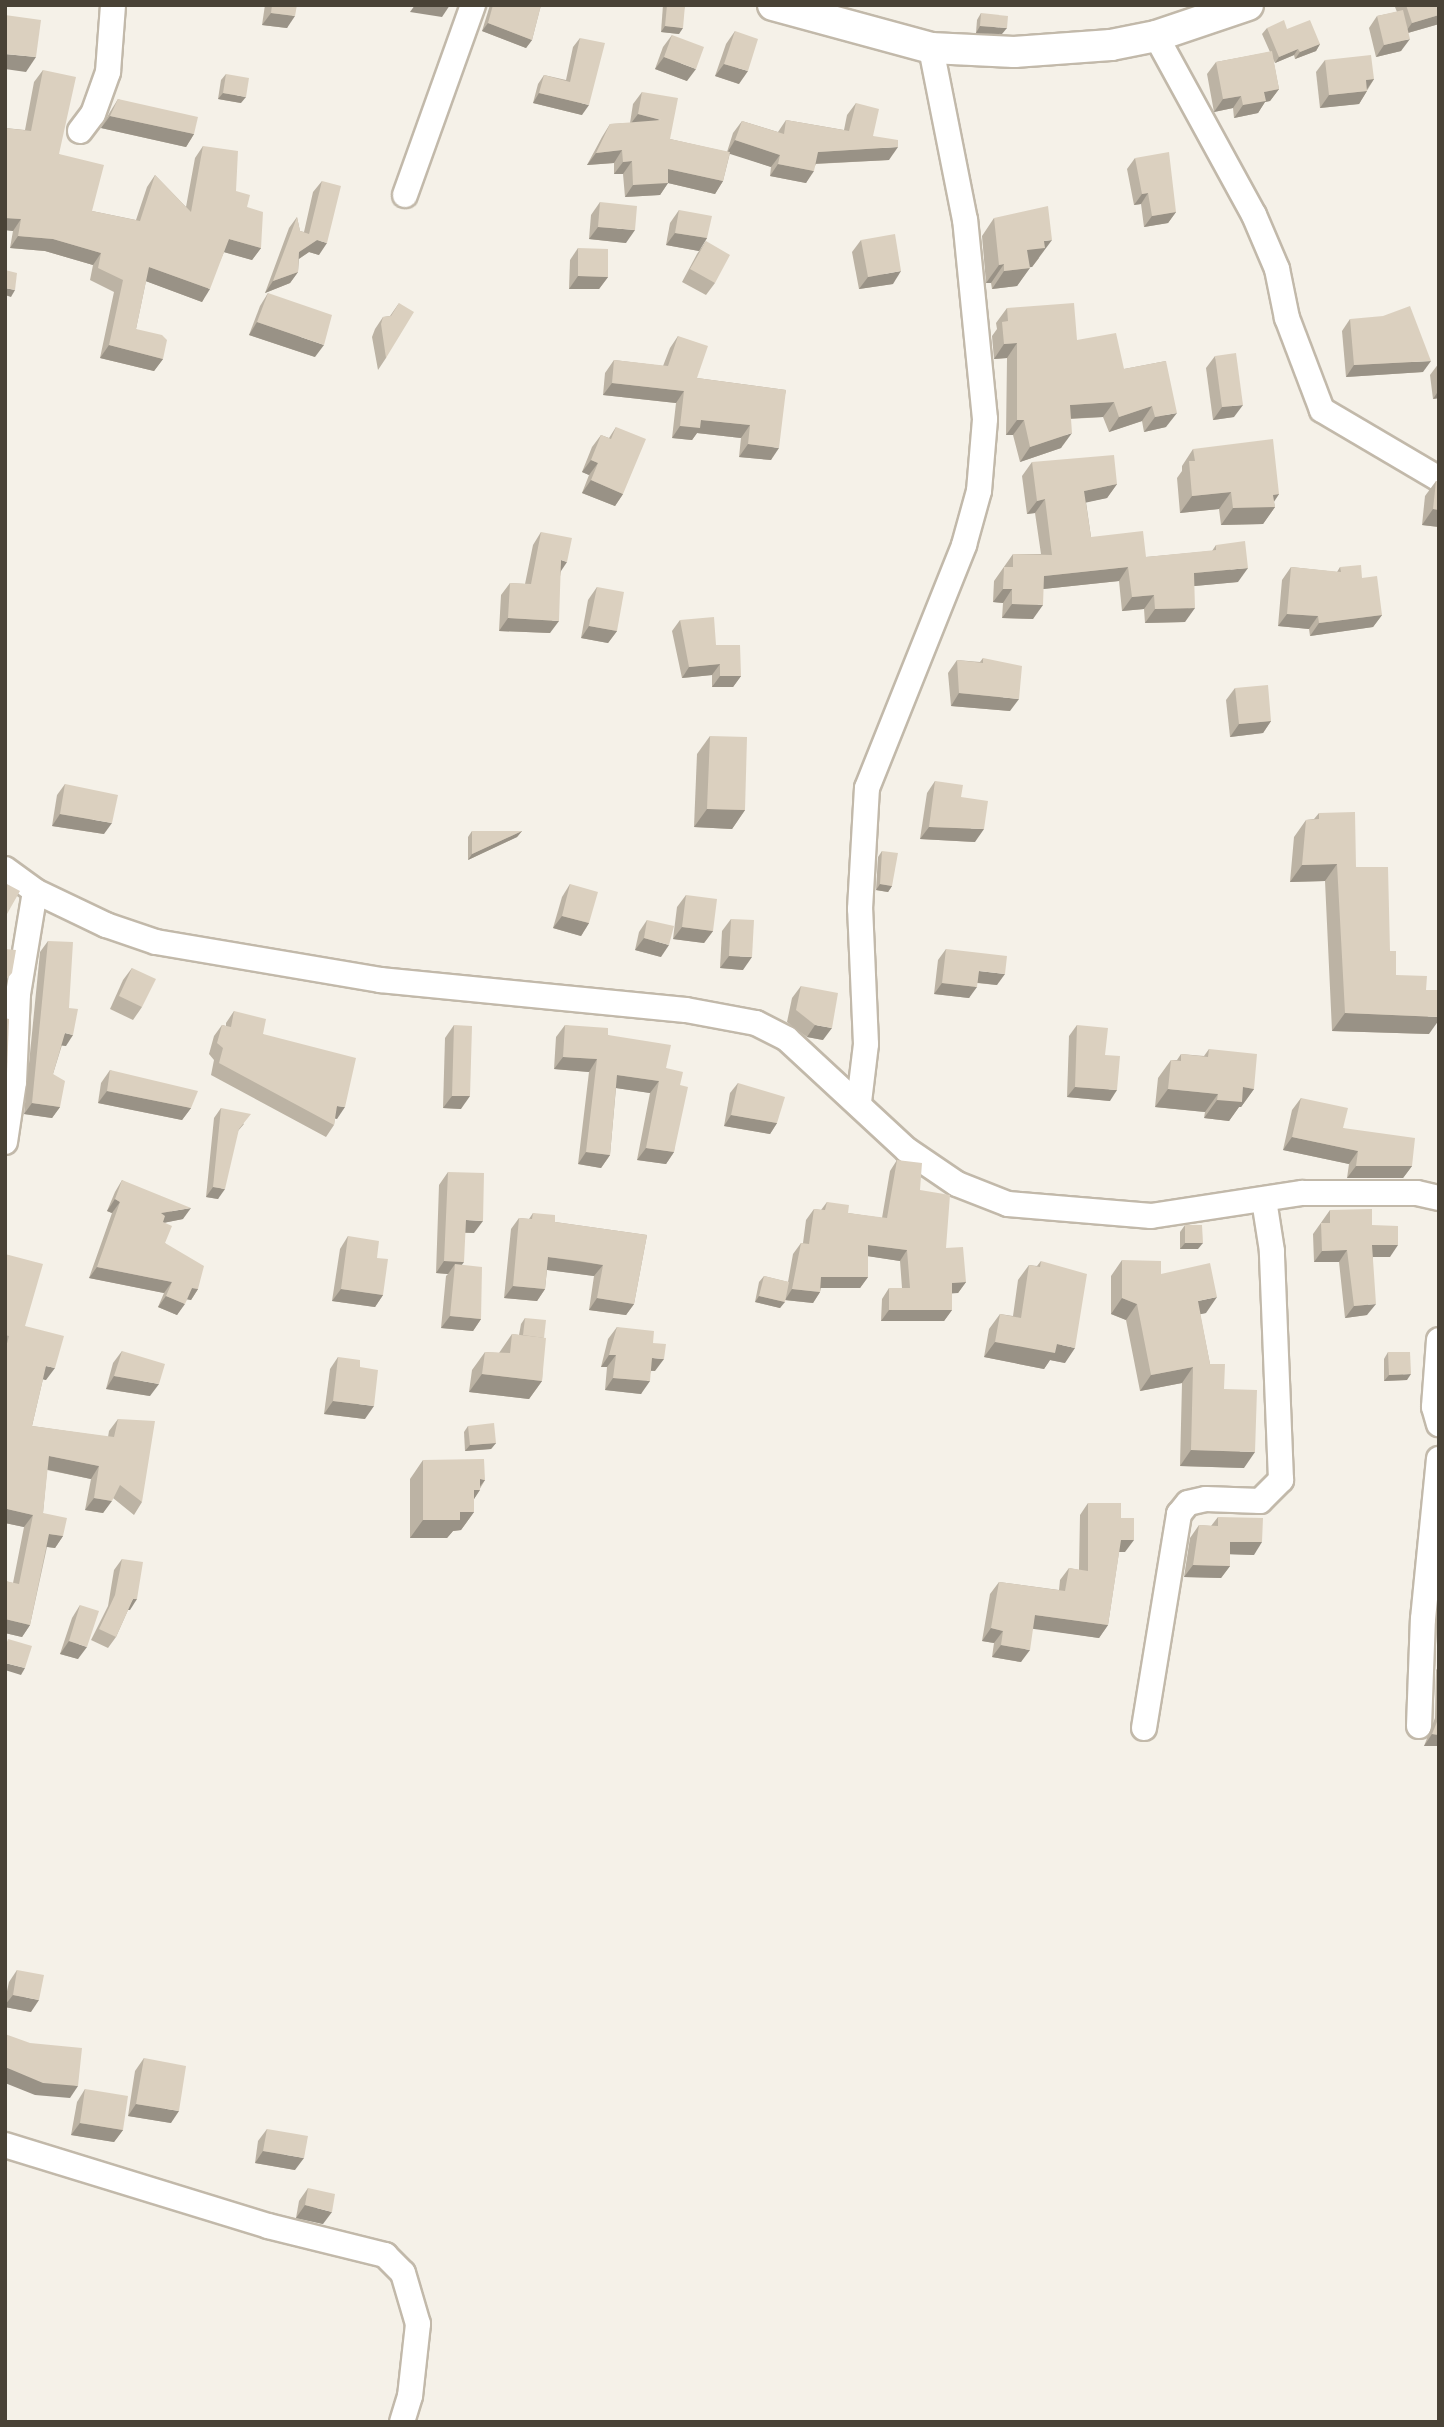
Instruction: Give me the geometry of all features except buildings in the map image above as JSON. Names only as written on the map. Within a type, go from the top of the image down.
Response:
[{"type":"street","points":[[80,131],[93,114],[107,72],[113,5]]},
{"type":"street","points":[[405,195],[473,5]]},
{"type":"street","points":[[773,5],[931,48],[1013,52],[1111,45],[1156,36],[1248,5]]},
{"type":"street","points":[[1156,36],[1259,226],[1278,268],[1287,318],[1322,410],[1439,479]]},
{"type":"street","points":[[859,1102],[866,1044],[860,909],[867,788],[964,545],[979,491],[985,419],[965,220],[931,48]]},
{"type":"street","points":[[5,869],[35,891],[106,925],[156,942],[380,980],[686,1010],[756,1023],[787,1039],[859,1102],[907,1150],[957,1184],[1008,1204],[1151,1216],[1302,1193],[1417,1193],[1439,1198]]},
{"type":"street","points":[[5,1142],[15,1082],[18,994],[35,891]]},
{"type":"street","points":[[1143,1728],[1179,1514],[1188,1503],[1206,1499],[1260,1501],[1281,1480],[1272,1251],[1264,1200]]},
{"type":"street","points":[[1439,1340],[1434,1407],[1439,1424]]},
{"type":"street","points":[[1419,1726],[1423,1619],[1439,1459]]},
{"type":"street","points":[[5,2144],[268,2226],[385,2255],[403,2273],[418,2324],[410,2396],[402,2422]]}]
